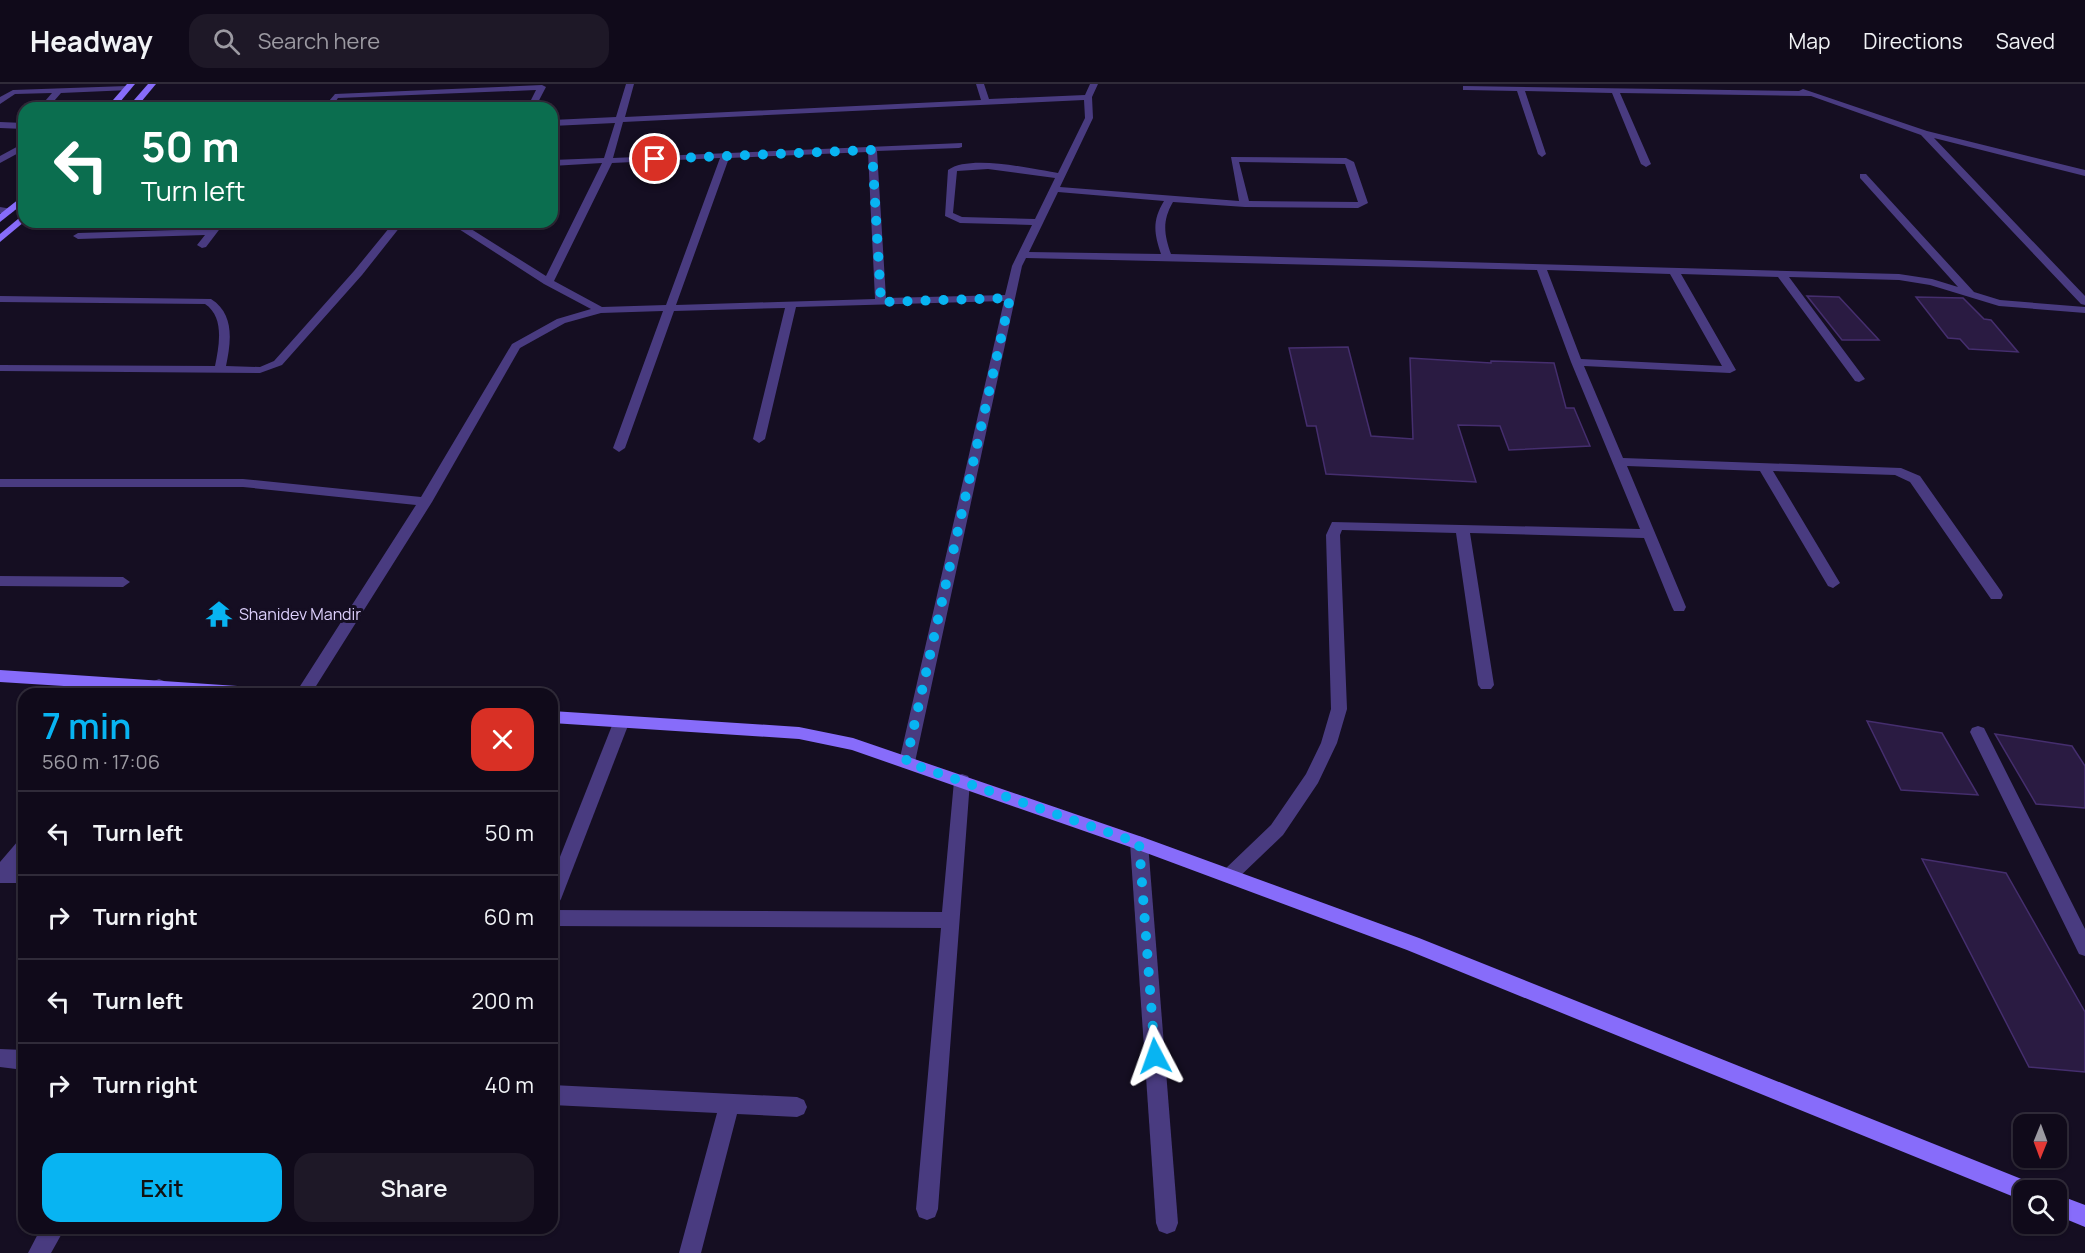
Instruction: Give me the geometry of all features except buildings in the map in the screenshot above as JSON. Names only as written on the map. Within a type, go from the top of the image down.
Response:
[{"type":"street","points":[[136,102],[152,84]]},
{"type":"street","points":[[548,282],[608,161],[630,84]]},
{"type":"street","points":[[980,84],[986,102]]},
{"type":"street","points":[[906,762],[1017,266],[1089,118],[1088,97],[1094,84]]},
{"type":"street","points":[[1781,84],[1924,133],[2085,173]]},
{"type":"street","points":[[0,101],[13,92],[129,86]]},
{"type":"street","points":[[115,102],[129,86]]},
{"type":"street","points":[[331,102],[335,96],[542,87],[534,102]]},
{"type":"street","points":[[1466,88],[1811,94]]},
{"type":"street","points":[[1520,89],[1542,154]]},
{"type":"street","points":[[1615,90],[1646,164]]},
{"type":"street","points":[[48,102],[58,91]]},
{"type":"street","points":[[558,123],[1088,97]]},
{"type":"street","points":[[1910,119],[2085,302]]},
{"type":"street","points":[[0,124],[18,126]]},
{"type":"street","points":[[0,132],[12,125]]},
{"type":"street","points":[[558,163],[959,146]]},
{"type":"street","points":[[0,160],[18,150]]},
{"type":"street","points":[[872,150],[881,302]]},
{"type":"street","points":[[619,448],[725,156]]},
{"type":"street","points":[[1055,189],[1245,204],[1358,205],[1363,203],[1346,161],[1234,159],[1245,204]]},
{"type":"street","points":[[1039,222],[960,220],[950,217],[948,214],[952,170],[960,166],[995,167],[1061,176]]},
{"type":"street","points":[[1863,176],[1972,296]]},
{"type":"street","points":[[1167,257],[1159,231],[1158,218],[1170,199]]},
{"type":"street","points":[[0,219],[4,211],[18,202]]},
{"type":"street","points":[[0,239],[18,222]]},
{"type":"street","points":[[202,245],[215,228]]},
{"type":"street","points":[[0,368],[260,370],[271,368],[358,273],[394,228]]},
{"type":"street","points":[[462,228],[548,282],[600,310]]},
{"type":"street","points":[[78,236],[212,232]]},
{"type":"street","points":[[1023,255],[1541,267],[1919,279],[1972,296],[2015,305],[2085,310]]},
{"type":"street","points":[[1541,267],[1577,362],[1679,607]]},
{"type":"street","points":[[1577,362],[1730,370],[1674,271]]},
{"type":"street","points":[[1780,274],[1859,379]]},
{"type":"street","points":[[307,688],[425,502],[516,346],[561,321],[600,310],[1010,298]]},
{"type":"street","points":[[0,299],[207,301],[213,304],[218,311],[224,331],[220,369]]},
{"type":"street","points":[[759,439],[791,305]]},
{"type":"street","points":[[1619,462],[1897,471],[1909,474],[1915,479],[1996,595]]},
{"type":"street","points":[[1764,467],[1833,584]]},
{"type":"street","points":[[0,483],[243,483],[425,502]]},
{"type":"street","points":[[1230,875],[1277,830],[1312,778],[1329,743],[1339,709],[1333,535],[1337,525],[1649,534]]},
{"type":"street","points":[[1462,528],[1486,685]]},
{"type":"street","points":[[0,581],[123,582]]},
{"type":"street","points":[[0,676],[133,688]]},
{"type":"street","points":[[558,718],[799,733],[853,744],[1230,875],[1424,948],[2013,1187]]},
{"type":"street","points":[[558,884],[621,723]]},
{"type":"street","points":[[1978,732],[2085,948]]},
{"type":"street","points":[[927,1209],[962,781]]},
{"type":"street","points":[[1139,843],[1167,1223]]},
{"type":"street","points":[[1,874],[18,853]]},
{"type":"street","points":[[1,874],[18,875]]},
{"type":"street","points":[[558,918],[950,920]]},
{"type":"street","points":[[0,1058],[18,1060]]},
{"type":"street","points":[[558,1095],[797,1107]]},
{"type":"street","points":[[690,1253],[730,1104]]},
{"type":"street","points":[[2067,1209],[2085,1216]]},
{"type":"street","points":[[39,1253],[50,1234]]},
{"type":"place","name":"Shanidev Mandir","points":[[219,614]]},
{"type":"route","points":[[655,159],[872,150],[881,302],[1010,298],[906,762],[1139,843],[1155,1056]]}]
